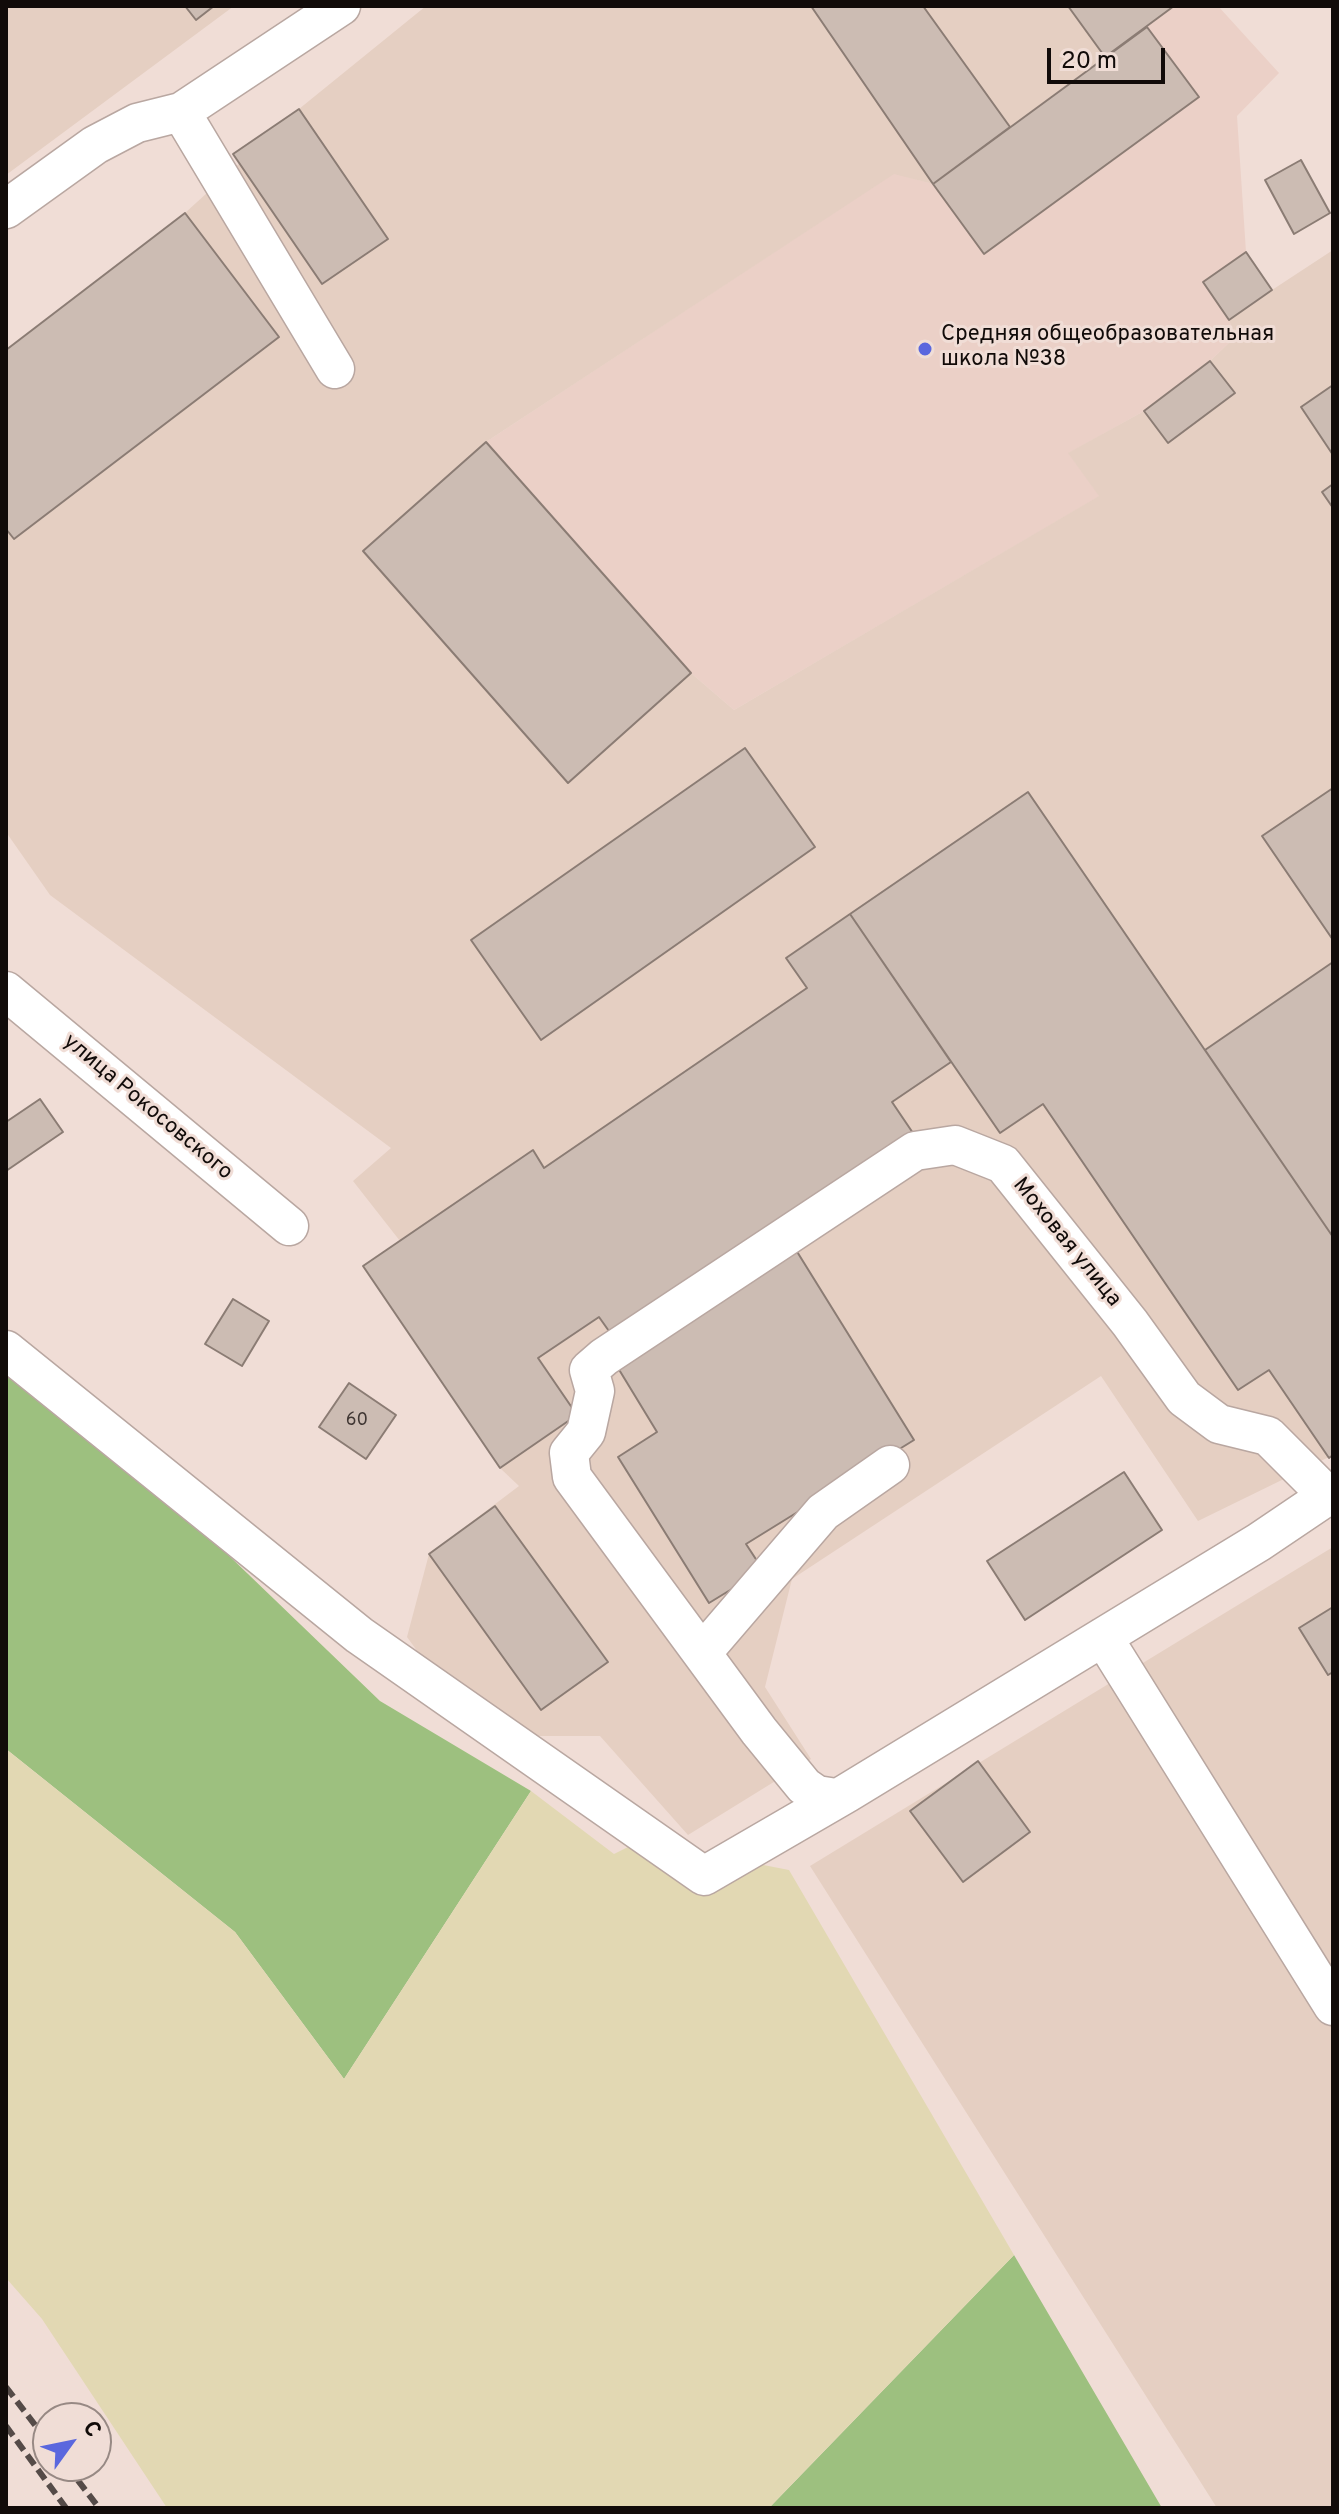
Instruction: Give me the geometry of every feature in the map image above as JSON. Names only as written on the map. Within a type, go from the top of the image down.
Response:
[{"type":"street","points":[[6,209],[95,145],[137,123],[181,112],[341,6]]},
{"type":"street","points":[[181,112],[335,369]]},
{"type":"street","name":"улица Рокосовского","points":[[6,991],[289,1226]]},
{"type":"street","name":"Моховая улица","points":[[6,1350],[359,1635],[704,1876],[1259,1542],[1330,1494],[1268,1436],[1219,1424],[1184,1398],[1130,1323],[1003,1164],[955,1145],[915,1151],[604,1357],[589,1370],[595,1391],[586,1432],[569,1453],[572,1477],[702,1653]]},
{"type":"street","points":[[836,1798],[817,1795],[804,1786],[702,1653],[823,1512],[890,1465]]},
{"type":"street","points":[[1103,1637],[1333,2006]]},
{"type":"shaded area","points":[[6,6],[234,6],[6,175]]},
{"type":"shaded area","points":[[426,6],[1174,6],[933,184],[894,174],[486,442],[691,673],[734,710],[1099,496],[1068,453],[1144,411],[1210,361],[1235,337],[1229,320],[1246,252],[1272,290],[1333,250],[1333,1455],[1198,1521],[1101,1376],[792,1579],[765,1687],[811,1759],[688,1835],[600,1736],[479,1736],[407,1637],[429,1554],[519,1486],[500,1468],[363,1266],[400,1241],[353,1181],[391,1148],[50,895],[6,832],[6,350],[185,213],[299,109]]},
{"type":"shaded area","name":"Средняя общеобразовательная школа №38","points":[[1174,6],[1218,6],[1279,73],[1237,116],[1246,252],[1229,320],[1235,337],[1210,361],[1144,411],[1069,453],[1100,496],[734,710],[691,673],[486,442],[894,173],[933,184]]},
{"type":"shaded area","points":[[1333,1547],[1333,2508],[1217,2508],[810,1866]]},
{"type":"green space","points":[[6,1349],[195,1523],[380,1701],[531,1791],[344,2079],[235,1932],[6,1749]]},
{"type":"green space","points":[[1014,2255],[1162,2508],[769,2508]]},
{"type":"sand","points":[[6,1749],[235,1932],[344,2079],[531,1791],[614,1854],[640,1841],[789,1870],[1014,2255],[769,2508],[167,2508],[112,2425],[112,2402],[97,2402],[42,2319],[6,2278]]},
{"type":"building","points":[[185,6],[214,6],[196,20]]},
{"type":"building","points":[[811,6],[923,6],[1010,127],[933,184]]},
{"type":"building","points":[[1068,6],[1174,6],[1105,57]]},
{"type":"building","points":[[1147,27],[1199,97],[984,254],[933,184]]},
{"type":"building","points":[[299,109],[388,239],[322,284],[233,154]]},
{"type":"building","points":[[1301,160],[1330,213],[1294,234],[1265,180]]},
{"type":"building","points":[[185,213],[279,337],[14,539],[6,529],[6,350]]},
{"type":"building","points":[[1246,252],[1272,290],[1229,320],[1203,282]]},
{"type":"building","points":[[1210,361],[1235,393],[1168,443],[1144,411]]},
{"type":"building","points":[[1333,385],[1333,455],[1301,407]]},
{"type":"building","points":[[486,442],[691,673],[568,783],[363,551]]},
{"type":"building","points":[[1333,484],[1333,508],[1322,492]]},
{"type":"building","points":[[745,748],[815,847],[541,1040],[471,940]]},
{"type":"building","points":[[1333,788],[1333,940],[1262,836]]},
{"type":"building","points":[[1028,792],[1333,1237],[1333,1455],[1329,1458],[1269,1370],[1238,1390],[1043,1104],[1000,1133],[850,914]]},
{"type":"building","points":[[850,914],[951,1062],[892,1102],[915,1136],[616,1341],[599,1317],[538,1358],[577,1415],[500,1468],[363,1266],[533,1150],[544,1168],[807,988],[786,958]]},
{"type":"building","points":[[1333,962],[1333,1237],[1205,1050]]},
{"type":"building","points":[[40,1099],[63,1132],[6,1171],[6,1122]]},
{"type":"building","points":[[796,1250],[914,1440],[746,1544],[763,1570],[709,1603],[618,1457],[657,1432],[615,1363]]},
{"type":"building","points":[[233,1299],[269,1321],[242,1366],[205,1344]]},
{"type":"building","points":[[349,1383],[396,1415],[366,1459],[319,1427]]},
{"type":"building","points":[[1124,1472],[1162,1530],[1025,1620],[987,1561]]},
{"type":"building","points":[[495,1506],[608,1662],[541,1710],[429,1554]]},
{"type":"building","points":[[1333,1607],[1333,1672],[1328,1675],[1299,1628]]},
{"type":"building","points":[[978,1761],[1030,1832],[963,1882],[910,1811]]},
{"type":"railway","points":[[6,2387],[32,2421]]},
{"type":"railway","points":[[6,2426],[66,2508]]},
{"type":"railway","points":[[79,2482],[99,2508]]},
{"type":"place","name":"Средняя общеобразовательная школа №38","points":[[925,349]]}]
